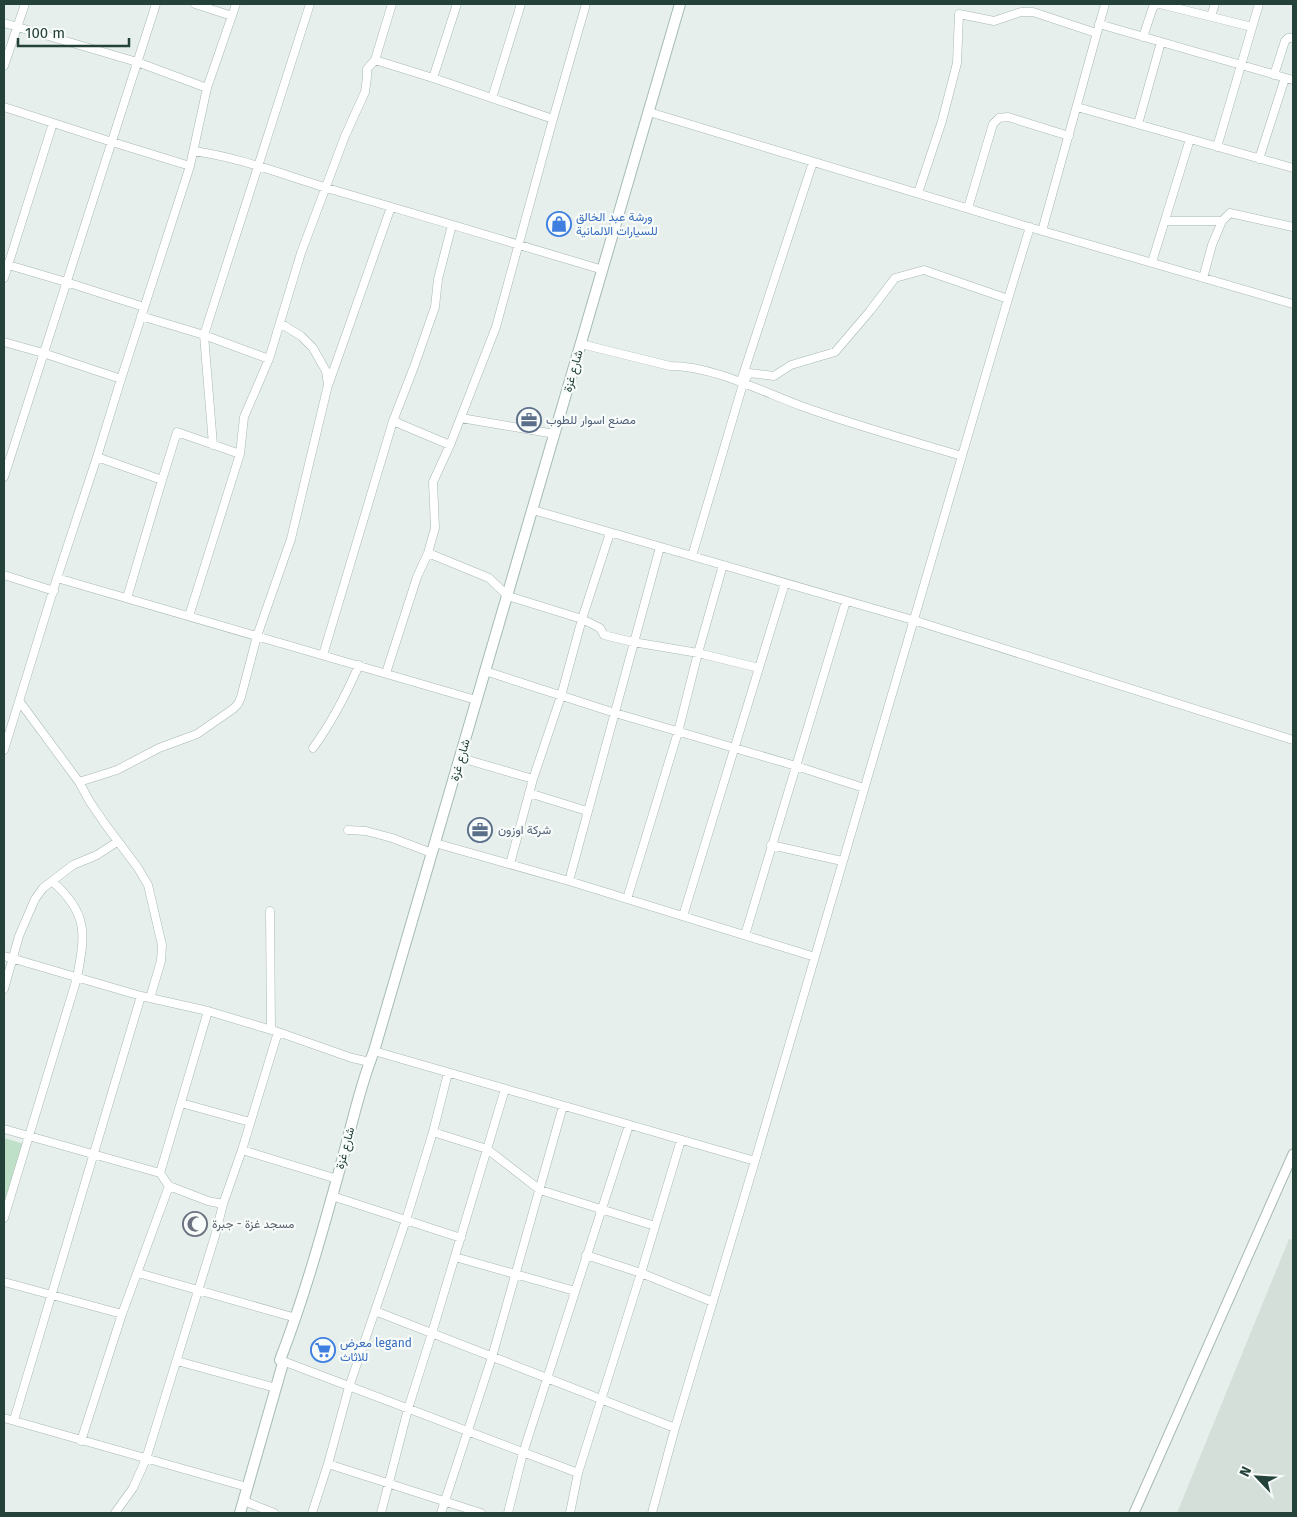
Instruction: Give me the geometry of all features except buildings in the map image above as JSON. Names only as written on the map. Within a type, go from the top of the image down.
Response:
[{"type":"main road","name":"شارع غزة","points":[[240,1513],[283,1363],[280,1360],[296,1318],[332,1196],[680,4]]},
{"type":"street","points":[[4,66],[25,4]]},
{"type":"street","points":[[4,477],[156,4]]},
{"type":"street","points":[[194,4],[232,16]]},
{"type":"street","points":[[4,750],[57,578],[98,457],[120,379],[190,166],[208,88],[236,4]]},
{"type":"street","points":[[213,445],[204,335],[310,4]]},
{"type":"street","points":[[188,616],[240,454],[244,417],[269,359],[301,253],[365,92],[367,69],[375,60],[392,4]]},
{"type":"street","points":[[433,78],[457,4]]},
{"type":"street","points":[[492,98],[521,4]]},
{"type":"street","points":[[386,673],[417,577],[428,553],[434,528],[434,482],[494,333],[552,119],[586,4]]},
{"type":"street","points":[[1042,231],[1105,4]]},
{"type":"street","points":[[1143,37],[1153,7],[1159,4],[1252,27]]},
{"type":"street","points":[[1211,16],[1215,4]]},
{"type":"street","points":[[1218,147],[1259,4]]},
{"type":"street","points":[[918,193],[942,121],[957,63],[959,14],[994,21],[1021,12],[1033,12],[1096,34]]},
{"type":"street","points":[[4,23],[137,62],[208,88]]},
{"type":"street","points":[[1099,24],[1289,79],[1259,159]]},
{"type":"street","points":[[1274,74],[1285,41],[1288,38],[1293,38]]},
{"type":"street","points":[[1138,124],[1161,42]]},
{"type":"street","points":[[375,60],[552,119]]},
{"type":"street","points":[[4,107],[190,166]]},
{"type":"street","points":[[1077,107],[1293,168]]},
{"type":"street","points":[[649,112],[1042,231],[1293,304]]},
{"type":"street","points":[[968,208],[994,124],[999,118],[1008,116],[1068,136]]},
{"type":"street","points":[[4,278],[6,264],[53,123]]},
{"type":"street","points":[[1152,262],[1190,139]]},
{"type":"street","points":[[194,151],[258,165],[326,188],[603,270]]},
{"type":"street","points":[[692,556],[741,383],[814,162]]},
{"type":"street","points":[[79,782],[117,770],[159,748],[197,734],[238,704],[257,636],[291,539],[328,385],[391,207]]},
{"type":"street","points":[[1203,278],[1212,245],[1222,221],[1230,213],[1293,227]]},
{"type":"street","points":[[1165,221],[1222,221]]},
{"type":"street","points":[[322,655],[393,421],[435,307],[438,279],[452,225]]},
{"type":"street","points":[[652,1513],[675,1428],[1030,227]]},
{"type":"street","points":[[6,264],[144,307]]},
{"type":"street","points":[[741,383],[749,373],[774,376],[791,365],[836,352],[870,312],[895,278],[924,270],[1008,299]]},
{"type":"street","points":[[141,316],[204,335],[269,359]]},
{"type":"street","points":[[280,323],[301,336],[313,348],[326,371],[328,385]]},
{"type":"street","points":[[4,342],[120,379]]},
{"type":"street","points":[[581,344],[670,366],[685,366],[716,374],[803,406],[962,456]]},
{"type":"street","points":[[461,418],[555,434]]},
{"type":"street","points":[[393,421],[450,445]]},
{"type":"street","points":[[127,598],[178,432],[240,454]]},
{"type":"street","points":[[98,457],[162,480]]},
{"type":"street","points":[[533,510],[913,620],[1293,740]]},
{"type":"street","points":[[510,864],[533,779],[561,696],[582,620],[610,532]]},
{"type":"street","points":[[569,881],[660,547]]},
{"type":"street","points":[[428,553],[489,578],[508,596],[582,620],[600,628],[604,635],[698,653],[759,668]]},
{"type":"street","points":[[627,899],[678,732],[723,565]]},
{"type":"street","points":[[4,575],[54,591]]},
{"type":"street","points":[[57,578],[476,700]]},
{"type":"street","points":[[683,916],[785,583]]},
{"type":"street","points":[[745,935],[846,601]]},
{"type":"street","points":[[313,748],[328,728],[345,698],[359,665]]},
{"type":"street","points":[[485,671],[615,713],[864,788]]},
{"type":"street","points":[[20,702],[79,782],[90,802],[117,842],[138,868],[148,885],[162,945],[161,961],[150,998]]},
{"type":"street","points":[[461,758],[533,779]]},
{"type":"street","points":[[529,793],[588,812]]},
{"type":"street","points":[[348,830],[366,830],[432,853]]},
{"type":"street","points":[[4,989],[19,936],[35,899],[43,888],[73,865],[97,855],[117,842]]},
{"type":"street","points":[[435,843],[569,881],[815,957]]},
{"type":"street","points":[[771,845],[842,860]]},
{"type":"street","points":[[4,1218],[77,978],[83,946],[83,927],[74,906],[63,891],[53,882]]},
{"type":"street","points":[[115,1513],[133,1488],[146,1459],[199,1290],[215,1236],[222,1204],[242,1150],[274,1031],[270,911]]},
{"type":"street","points":[[4,956],[12,960],[141,996],[208,1011],[352,1058],[370,1062]]},
{"type":"street","points":[[14,1420],[141,996]]},
{"type":"street","points":[[160,1173],[208,1011]]},
{"type":"street","points":[[374,1051],[755,1161]]},
{"type":"street","points":[[312,1513],[328,1464],[349,1387],[406,1220],[433,1132],[448,1072]]},
{"type":"street","points":[[381,1513],[408,1409],[505,1089]]},
{"type":"street","points":[[182,1103],[250,1122]]},
{"type":"street","points":[[441,1513],[492,1357],[563,1106]]},
{"type":"street","points":[[508,1513],[524,1453],[629,1125]]},
{"type":"street","points":[[4,1129],[160,1173],[169,1186],[208,1201],[222,1204]]},
{"type":"street","points":[[433,1132],[488,1149],[540,1190],[655,1226]]},
{"type":"street","points":[[570,1513],[578,1473],[681,1140]]},
{"type":"street","points":[[242,1150],[337,1179]]},
{"type":"street","points":[[1134,1513],[1293,1154]]},
{"type":"street","points":[[81,1441],[122,1314],[169,1186]]},
{"type":"street","points":[[332,1196],[461,1238]]},
{"type":"street","points":[[586,1255],[641,1273],[713,1302]]},
{"type":"street","points":[[455,1257],[575,1291]]},
{"type":"street","points":[[138,1273],[296,1318]]},
{"type":"street","points":[[4,1282],[122,1314]]},
{"type":"street","points":[[375,1311],[675,1428]]},
{"type":"street","points":[[280,1360],[578,1473]]},
{"type":"street","points":[[177,1361],[276,1388]]},
{"type":"street","points":[[4,1418],[247,1487]]},
{"type":"street","points":[[328,1464],[481,1513]]},
{"type":"street","points":[[244,1501],[274,1513]]},
{"type":"shaded area","points":[[1289,1239],[1293,1240],[1293,1513],[1177,1513]]},
{"type":"green space","points":[[4,1138],[24,1144],[4,1209]]},
{"type":"place","name":"ورشة عبد الخالق للسيارات الالمانية","points":[[559,224]]},
{"type":"place","name":"مصنع اسوار للطوب","points":[[529,420]]},
{"type":"place","name":"شركة اوزون","points":[[480,830]]},
{"type":"place","name":"مسجد غزة - جبرة","points":[[195,1224]]},
{"type":"place","name":"معرض legand للاثاث","points":[[323,1350]]}]
